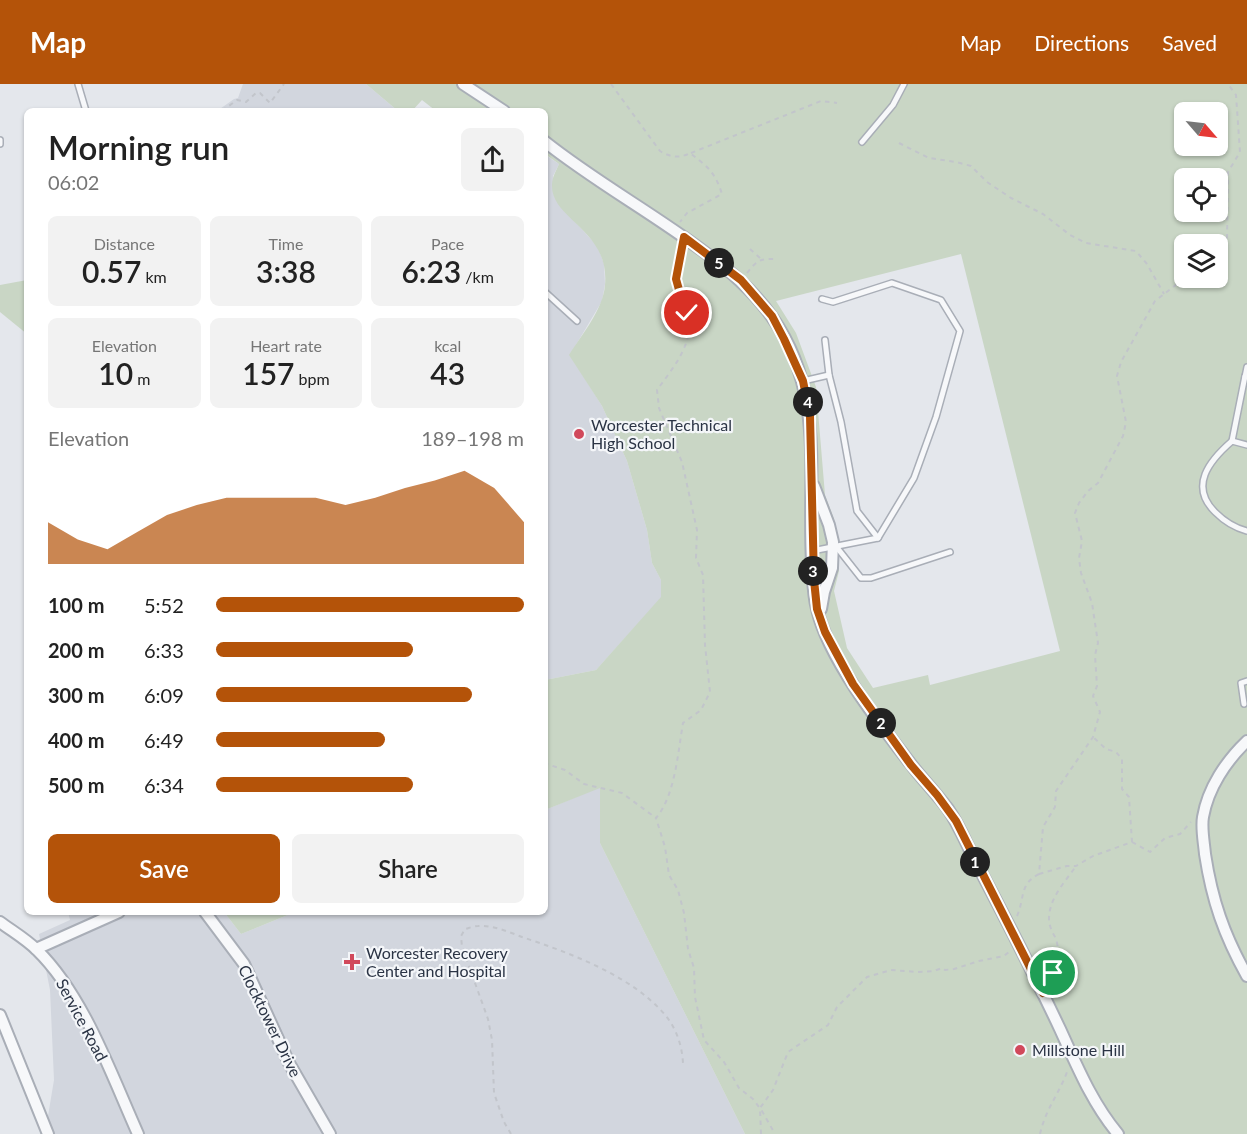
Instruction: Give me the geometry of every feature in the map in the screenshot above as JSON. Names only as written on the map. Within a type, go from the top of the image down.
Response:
[{"type":"street","points":[[463,84],[499,108]]},
{"type":"street","points":[[548,144],[684,237],[741,280],[772,316],[803,381],[812,433],[812,551],[817,609],[821,621],[835,653],[853,684],[911,765],[956,821],[1043,993],[1091,1095],[1118,1134]]},
{"type":"street","points":[[811,465],[815,492],[830,525],[834,546],[832,568],[824,592],[821,621]]},
{"type":"street","points":[[1247,741],[1231,759],[1216,782],[1203,817],[1204,843],[1214,901],[1225,934],[1240,954],[1247,976]]},
{"type":"street","points":[[36,949],[111,915]]},
{"type":"street","name":"Clocktower Drive","points":[[207,915],[244,964],[289,1063],[330,1134]]},
{"type":"street","name":"Service Road","points":[[0,922],[36,949],[67,986],[138,1134]]},
{"type":"street","points":[[0,1016],[48,1134]]},
{"type":"lane","points":[[78,84],[85,108]]},
{"type":"lane","points":[[862,142],[893,105],[904,84]]},
{"type":"lane","points":[[812,551],[878,538],[914,478],[936,417],[960,331],[941,300],[892,283],[833,302],[822,299]]},
{"type":"lane","points":[[548,295],[578,321]]},
{"type":"lane","points":[[825,340],[857,511],[878,538]]},
{"type":"lane","points":[[1247,367],[1232,441],[1221,450],[1210,465],[1203,482],[1202,492],[1205,501],[1217,514],[1229,524],[1247,531]]},
{"type":"lane","points":[[803,381],[830,375]]},
{"type":"lane","points":[[1245,376],[1247,384]]},
{"type":"lane","points":[[1232,441],[1247,445]]},
{"type":"lane","points":[[834,546],[861,578],[871,578],[950,552]]},
{"type":"lane","points":[[1244,704],[1241,683],[1247,681]]},
{"type":"path","points":[[226,108],[237,100],[246,102],[256,93],[260,93],[270,103],[284,84]]},
{"type":"path","points":[[611,84],[660,151],[669,157],[685,156],[821,101],[837,103]]},
{"type":"path","points":[[1227,234],[1228,172],[1240,152],[1236,95],[1228,84]]},
{"type":"path","points":[[1236,95],[1242,94]]},
{"type":"path","points":[[899,143],[929,159],[971,166],[987,182],[1003,193],[1043,214],[1070,235],[1086,243],[1136,251],[1147,264],[1164,294]]},
{"type":"path","points":[[656,818],[664,808],[683,723],[700,710],[710,692],[704,636],[703,575],[696,558],[697,530],[682,462],[659,408],[657,390],[673,368],[690,331],[676,279],[684,237],[680,222],[687,213],[722,195],[718,180],[711,168],[690,153]]},
{"type":"path","points":[[750,249],[761,259]]},
{"type":"path","points":[[741,280],[754,263],[761,259],[777,260]]},
{"type":"path","points":[[1039,874],[1043,828],[1055,807],[1056,791],[1093,737],[1100,712],[1093,696],[1097,686],[1095,655],[1098,643],[1092,603],[1078,558],[1082,541],[1074,513],[1083,497],[1098,483],[1124,436],[1126,422],[1117,376],[1131,343],[1155,301],[1174,286]]},
{"type":"path","points":[[1093,737],[1106,749],[1116,752],[1122,759],[1122,789],[1129,797],[1132,842]]},
{"type":"path","points":[[548,764],[565,770],[584,784],[622,793],[656,818],[665,848],[669,875],[678,890],[684,913],[688,949],[694,968],[695,997],[704,1040],[724,1062],[739,1088],[760,1107],[775,1134]]},
{"type":"path","points":[[1043,993],[1060,954],[1049,920],[1054,897],[1076,866],[1093,856],[1132,842],[1150,852],[1165,838],[1180,834],[1196,818],[1203,817]]},
{"type":"path","points":[[761,1134],[760,1107],[773,1090],[788,1052],[828,1026],[837,1007],[867,977],[891,970],[918,972],[942,968],[954,969],[1004,956],[1011,948],[1016,918],[1024,895],[1024,886],[1029,879],[1067,866],[1076,866]]},
{"type":"path","points":[[511,1134],[504,1122],[494,1093],[490,1029],[462,947],[461,936],[465,929],[477,926],[499,929],[572,954],[621,979],[666,1017],[681,1044],[683,1063]]},
{"type":"path","points":[[1040,1134],[1048,1107],[1062,1087],[1068,1070]]},
{"type":"shaded area","points":[[243,84],[366,84],[394,108],[221,108],[238,98]]},
{"type":"shaded area","name":"Worcester Technical High School","points":[[548,157],[559,164],[553,176],[568,214],[598,247],[604,264],[605,284],[602,301],[570,355],[602,406],[627,461],[647,530],[652,563],[661,580],[661,598],[596,670],[548,679]]},
{"type":"shaded area","name":"Worcester Recovery Center and Hospital","points":[[600,787],[600,843],[745,1134],[40,1134],[47,1122],[54,1080],[50,990],[39,934],[70,920],[69,915],[226,915],[241,934],[288,915],[548,915],[548,809]]},
{"type":"green space","points":[[366,84],[1247,84],[1247,1134],[745,1134],[600,843],[600,788],[548,809],[548,679],[596,670],[661,597],[661,580],[652,563],[647,530],[627,461],[602,406],[569,355],[600,304],[605,285],[604,266],[599,251],[590,238],[554,198],[552,183],[559,164],[548,156],[548,108],[432,108],[422,100],[415,108],[394,108]],"holes":[[[961,254],[1060,651],[930,685],[928,675],[873,688],[847,648],[834,591],[839,571],[834,519],[825,495],[816,387],[796,333],[776,301]]]},
{"type":"green space","points":[[24,281],[24,332],[0,312],[0,285]]},
{"type":"green space","points":[[226,915],[288,915],[241,934]]},
{"type":"place","name":"Worcester Technical High School","points":[[579,434]]},
{"type":"place","name":"Worcester Recovery Center and Hospital","points":[[352,962]]},
{"type":"place","name":"Millstone Hill","points":[[1020,1050]]},
{"type":"route","points":[[687,313],[676,279],[684,237],[741,280],[772,316],[803,381],[812,433],[810,482],[815,595],[821,621],[835,653],[853,684],[911,765],[956,821],[1043,993],[1053,973]]}]
